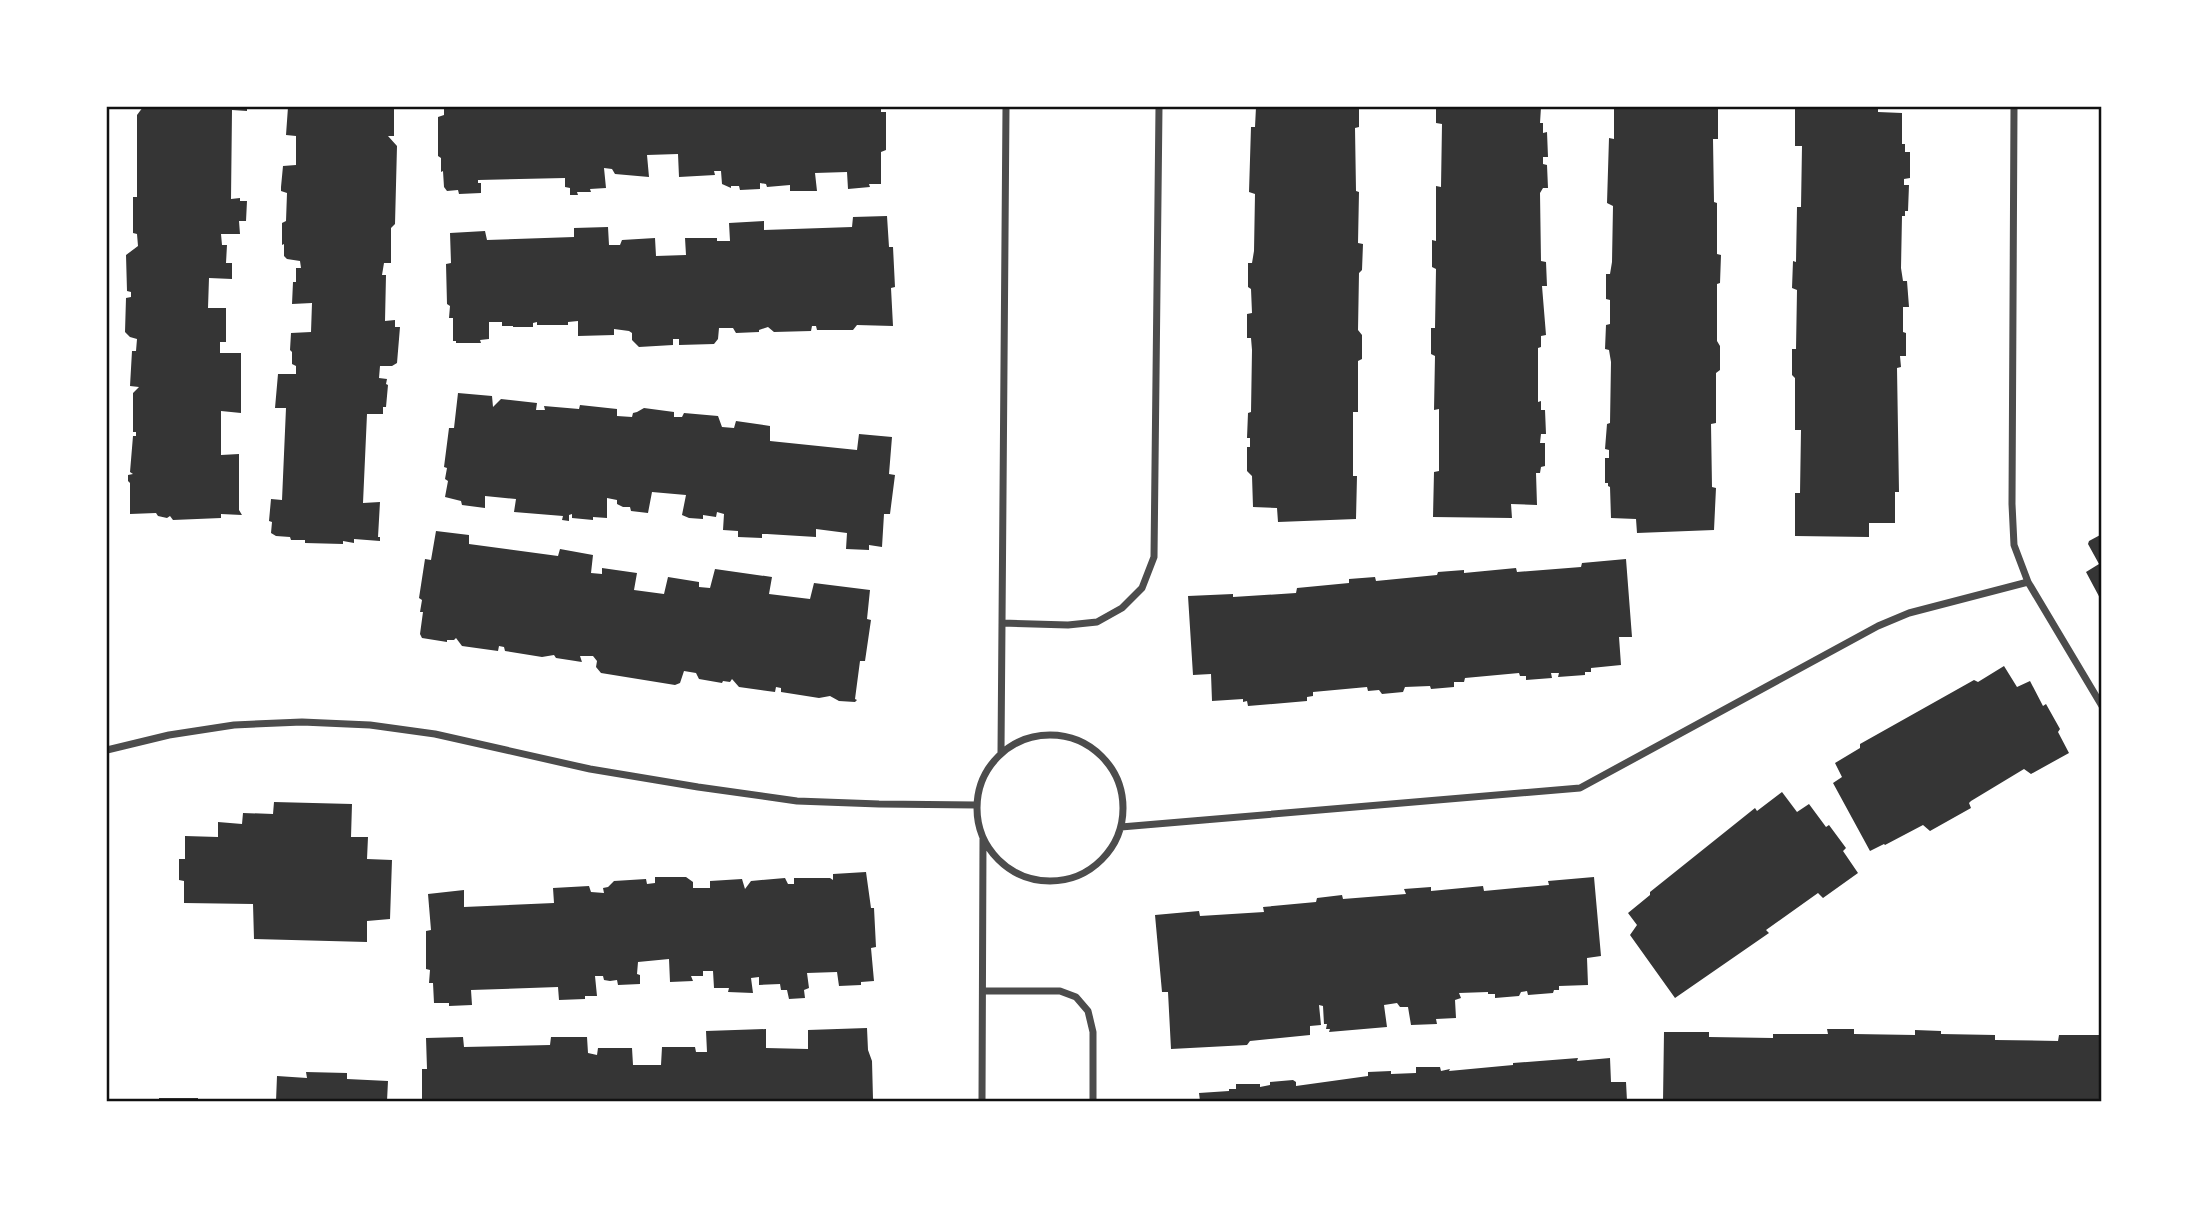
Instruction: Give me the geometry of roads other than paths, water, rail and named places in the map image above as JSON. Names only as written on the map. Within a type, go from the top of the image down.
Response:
[{"type":"street","points":[[1001,752],[1006,107]]},
{"type":"street","points":[[1002,623],[1069,625],[1097,622],[1122,608],[1142,588],[1154,556],[1158,107]]},
{"type":"street","points":[[2014,107],[2011,504],[2014,545],[2028,582],[2102,706]]},
{"type":"street","points":[[1121,827],[1580,788],[1878,625],[1909,613],[2028,582]]},
{"type":"street","points":[[107,750],[169,735],[234,725],[302,722],[370,725],[435,734],[590,769],[797,801],[976,804]]},
{"type":"street","points":[[1055,733],[1082,741],[1105,759],[1119,784],[1124,812],[1121,827],[1116,840],[1099,863],[1073,877],[1044,881],[1016,873],[993,856],[977,821],[976,804],[983,774],[1001,752],[1027,738],[1055,733]]},
{"type":"street","points":[[982,1101],[983,839]]},
{"type":"street","points":[[983,991],[1060,991],[1076,997],[1088,1011],[1093,1032],[1093,1101]]}]
